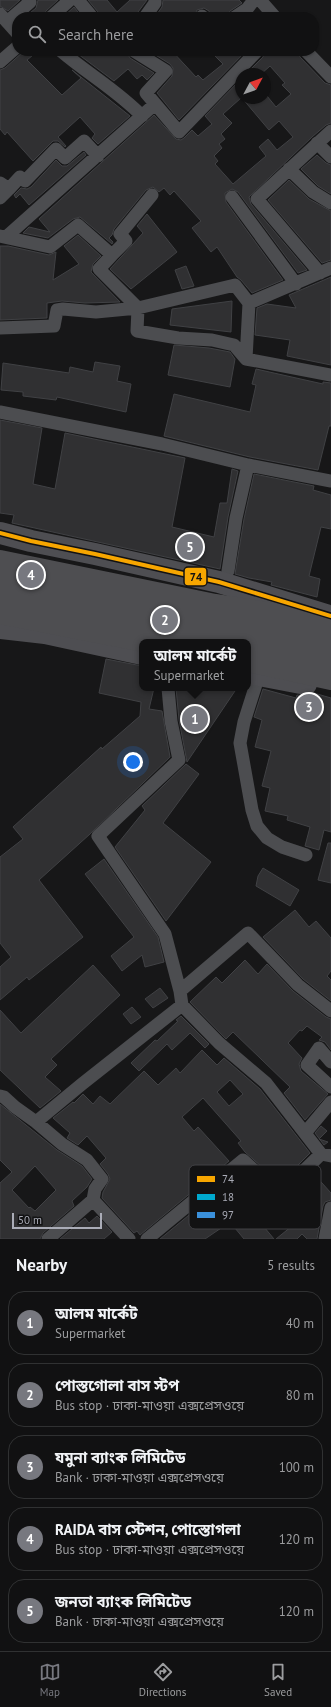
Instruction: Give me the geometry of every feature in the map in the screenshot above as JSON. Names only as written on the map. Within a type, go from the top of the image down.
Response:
[{"type":"highway","points":[[0,533],[219,582],[331,616]]},
{"type":"highway","points":[[0,561],[215,604],[331,621]]},
{"type":"highway","points":[[0,565],[22,584]]},
{"type":"highway","points":[[0,581],[331,641]]},
{"type":"highway","points":[[0,598],[219,639]]},
{"type":"highway","points":[[0,614],[139,640]]},
{"type":"highway","points":[[0,628],[44,632],[139,653]]},
{"type":"highway","points":[[251,645],[331,660]]},
{"type":"highway","points":[[252,670],[331,679]]},
{"type":"highway","points":[[252,670],[310,685],[331,685]]},
{"type":"street","points":[[13,12],[30,2],[28,0]]},
{"type":"street","points":[[57,12],[70,0]]},
{"type":"street","points":[[78,0],[88,12]]},
{"type":"street","points":[[149,12],[155,3],[155,0]]},
{"type":"street","points":[[242,12],[254,0]]},
{"type":"street","points":[[260,0],[271,12]]},
{"type":"street","points":[[12,13],[3,18],[12,28]]},
{"type":"street","points":[[0,62],[12,51]]},
{"type":"street","points":[[67,56],[131,104],[142,116]]},
{"type":"street","points":[[142,56],[166,71],[146,93],[180,132],[252,56]]},
{"type":"street","points":[[311,56],[331,77]]},
{"type":"street","points":[[3,237],[98,156],[155,104]]},
{"type":"street","points":[[249,303],[326,270],[257,199],[331,131]]},
{"type":"street","points":[[3,190],[20,177],[25,181],[56,150],[65,158],[84,141],[98,156]]},
{"type":"street","points":[[317,143],[331,157]]},
{"type":"street","points":[[289,169],[313,192],[331,203]]},
{"type":"street","points":[[152,195],[120,234],[126,240],[99,269],[138,308],[137,331],[178,338],[212,340],[234,345],[246,359],[331,375]]},
{"type":"street","points":[[232,197],[296,284]]},
{"type":"street","points":[[3,237],[50,247],[78,225],[112,255]]},
{"type":"street","points":[[0,328],[54,326],[57,310],[63,309],[96,312],[138,308],[236,285],[249,303],[246,359]]},
{"type":"street","points":[[0,412],[162,444],[248,465],[331,481]]},
{"type":"street","points":[[228,571],[236,518],[248,465]]},
{"type":"street","points":[[168,691],[171,720],[179,760],[98,836],[165,934],[180,991],[182,1005],[220,1043],[266,1083],[305,1133],[326,1155],[314,1165]]},
{"type":"street","points":[[249,691],[240,743],[252,810],[257,826],[267,838],[282,847],[306,855]]},
{"type":"street","points":[[180,991],[248,933],[298,985],[331,1011]]},
{"type":"street","points":[[36,1122],[182,1005]]},
{"type":"street","points":[[331,1062],[319,1048],[307,1065],[331,1087]]},
{"type":"street","points":[[0,1096],[4,1097],[62,1144],[87,1160],[102,1179],[95,1189],[93,1200],[48,1239]]},
{"type":"street","points":[[305,1133],[331,1102]]},
{"type":"street","points":[[237,1165],[243,1160],[248,1165]]},
{"type":"street","points":[[93,1200],[129,1239]]},
{"type":"street","points":[[147,1239],[189,1204]]},
{"type":"street","points":[[325,1239],[331,1208]]},
{"type":"building","points":[[0,0],[20,0],[8,11],[0,6]]},
{"type":"building","points":[[38,0],[58,0],[46,12],[31,12],[36,8]]},
{"type":"building","points":[[88,0],[107,0],[117,12],[98,12]]},
{"type":"building","points":[[130,0],[147,0],[138,12],[117,12]]},
{"type":"building","points":[[163,0],[239,0],[242,3],[230,12],[209,12],[204,8],[197,10],[196,12],[158,12],[162,7]]},
{"type":"building","points":[[74,7],[78,12],[68,12]]},
{"type":"building","points":[[18,56],[32,56],[27,60],[62,95],[81,78],[72,70],[130,116],[98,144],[92,138],[95,134],[80,117],[58,137],[66,146],[65,147],[58,141],[53,141],[33,161],[7,132],[5,135],[0,129],[0,70],[5,68]]},
{"type":"building","points":[[81,56],[129,56],[154,73],[147,80],[142,75],[137,79],[128,69],[114,81]]},
{"type":"building","points":[[157,56],[177,56],[196,77],[198,75],[203,80],[223,64],[215,56],[241,56],[179,120],[157,93],[172,76],[173,68],[170,64]]},
{"type":"building","points":[[263,56],[300,56],[325,83],[331,85],[331,123],[326,125],[312,137],[249,197],[251,204],[307,270],[298,273],[238,192],[232,189],[225,193],[226,202],[283,280],[252,293],[237,277],[217,247],[211,252],[192,228],[201,221],[174,191],[170,195],[164,188],[159,192],[153,187],[146,190],[114,229],[109,238],[113,242],[112,244],[80,217],[73,219],[48,238],[23,233],[29,227],[50,232],[39,219],[154,115],[176,139],[181,140],[192,130],[198,136],[212,124],[205,116],[235,85],[235,103],[223,114],[232,123],[221,134],[225,139],[219,144],[222,148],[214,156],[218,161],[215,164],[233,184],[266,156],[259,147],[268,139],[277,150],[293,137],[279,121],[269,130],[247,104],[271,104],[271,101],[276,107],[291,94],[282,85],[285,83],[270,66],[268,68],[252,68]]},
{"type":"building","points":[[84,152],[86,155],[29,205],[20,194],[16,198],[14,195],[21,188],[27,189],[31,187],[56,160],[62,166],[67,166]]},
{"type":"building","points":[[317,155],[326,163],[331,165],[331,194],[318,186],[301,169]]},
{"type":"building","points":[[289,180],[309,199],[331,211],[331,260],[322,263],[268,200]]},
{"type":"building","points":[[147,214],[177,252],[131,289],[110,269],[143,233],[137,226]]},
{"type":"building","points":[[78,235],[101,256],[93,264],[91,272],[120,302],[85,303],[62,301],[47,303],[47,318],[0,320],[0,246],[8,246],[49,255],[56,252],[53,280],[79,264],[64,246]]},
{"type":"building","points":[[186,266],[194,286],[182,289],[175,270]]},
{"type":"building","points":[[331,277],[331,365],[287,356],[290,340],[255,335],[257,308],[267,304],[296,308],[289,295]]},
{"type":"building","points":[[232,301],[231,332],[170,325],[172,309]]},
{"type":"building","points":[[174,345],[209,348],[230,352],[235,359],[230,387],[168,375]]},
{"type":"building","points":[[95,362],[120,366],[117,381],[131,384],[126,412],[57,397],[56,400],[23,396],[23,392],[1,390],[3,363],[69,373],[70,367],[93,372]]},
{"type":"building","points":[[256,369],[323,384],[323,382],[331,383],[331,426],[329,426],[318,470],[250,457],[164,436],[174,394],[250,412],[256,385],[252,384]]},
{"type":"building","points":[[0,420],[42,428],[33,484],[55,489],[65,433],[185,458],[172,527],[214,537],[220,503],[227,503],[232,469],[238,471],[228,517],[220,569],[12,523],[14,515],[0,513]]},
{"type":"building","points":[[254,474],[314,486],[313,490],[331,495],[331,529],[321,527],[309,576],[320,579],[317,597],[271,585],[272,582],[235,574],[244,519]]},
{"type":"building","points":[[106,659],[139,665],[139,691],[153,691],[149,709],[162,711],[170,757],[90,834],[39,880],[83,937],[29,980],[27,977],[0,1000],[0,967],[11,957],[0,943],[0,857],[23,839],[13,827],[101,747],[102,749],[140,716],[141,702],[99,693]]},
{"type":"building","points":[[263,689],[296,698],[297,695],[310,696],[314,693],[331,698],[331,832],[324,830],[319,850],[305,846],[310,827],[287,820],[288,816],[265,811],[270,788],[262,786],[271,751],[255,747],[262,720],[254,717]]},
{"type":"building","points":[[176,691],[235,691],[187,762],[179,720]]},
{"type":"building","points":[[186,764],[199,774],[163,823],[211,862],[166,921],[115,847],[145,810],[142,806]]},
{"type":"building","points":[[328,843],[331,843],[331,883],[318,880]]},
{"type":"building","points":[[104,859],[158,937],[164,962],[145,967],[142,955],[122,971],[111,956],[134,937],[85,874]]},
{"type":"building","points":[[263,868],[299,890],[290,906],[256,886],[258,876]]},
{"type":"building","points":[[295,910],[309,927],[316,921],[331,938],[331,971],[327,976],[331,980],[331,1001],[303,979],[263,937]]},
{"type":"building","points":[[245,960],[258,974],[267,964],[293,991],[326,1017],[331,1019],[331,1050],[325,1042],[319,1040],[322,1037],[307,1026],[302,1031],[300,1030],[288,1043],[302,1058],[299,1064],[301,1071],[328,1094],[305,1120],[284,1093],[290,1087],[233,1032],[226,1039],[190,1002],[216,977],[222,983]]},
{"type":"building","points":[[93,965],[120,995],[51,1059],[57,1065],[45,1077],[61,1091],[40,1108],[0,1070],[0,1010],[21,1033]]},
{"type":"building","points":[[160,988],[168,998],[153,1008],[145,999]]},
{"type":"building","points":[[132,1007],[141,1017],[131,1024],[123,1014]]},
{"type":"building","points":[[181,1016],[209,1044],[205,1048],[190,1033],[172,1050],[167,1044],[139,1071],[131,1063],[155,1040],[157,1041],[178,1021],[176,1020]]},
{"type":"building","points":[[202,1050],[217,1065],[224,1058],[260,1089],[310,1153],[298,1165],[260,1165],[245,1152],[238,1143],[241,1141],[203,1098],[182,1117],[194,1131],[198,1127],[229,1161],[224,1165],[189,1165],[189,1194],[140,1235],[137,1231],[134,1233],[102,1198],[103,1192],[110,1179],[100,1164],[106,1158],[87,1136],[78,1145],[67,1138],[70,1133],[53,1118],[73,1102],[74,1103],[83,1094],[93,1104],[100,1096],[110,1104],[144,1071],[158,1085],[176,1068],[180,1073]],"holes":[[[230,1080],[243,1094],[229,1106],[217,1092]]]},
{"type":"building","points":[[0,1104],[57,1150],[82,1166],[92,1179],[87,1187],[72,1201],[74,1206],[43,1233],[40,1239],[0,1239],[0,1183],[12,1172],[0,1160]],"holes":[[[35,1166],[56,1190],[35,1211],[30,1207],[29,1208],[12,1190]]]},
{"type":"building","points":[[321,1126],[327,1131],[319,1139],[315,1133]]},
{"type":"building","points":[[320,1139],[328,1142],[324,1145]]},
{"type":"building","points":[[321,1182],[331,1193],[331,1200],[325,1202],[321,1217]]},
{"type":"building","points":[[189,1215],[189,1229],[220,1229],[205,1239],[160,1239]]},
{"type":"building","points":[[97,1216],[112,1232],[104,1239],[60,1239],[85,1218],[89,1223]]},
{"type":"building","points":[[236,1229],[266,1229],[274,1239],[244,1239]]},
{"type":"building","points":[[288,1229],[319,1229],[317,1239],[307,1239],[302,1234],[297,1239],[276,1239]]},
{"type":"transit line","name":"74","points":[[0,533],[219,582],[331,616]]},
{"type":"place","name":"জনতা ব্যাংক লিমিটেড","points":[[190,547]]},
{"type":"place","name":"RAIDA বাস স্টেশন, পোস্তোগলা","points":[[31,575]]},
{"type":"place","name":"পোস্তগোলা বাস স্টপ","points":[[165,620]]},
{"type":"place","name":"যমুনা ব্যাংক লিমিটেড","points":[[309,707]]},
{"type":"place","name":"আলম মার্কেট","points":[[195,719]]}]
